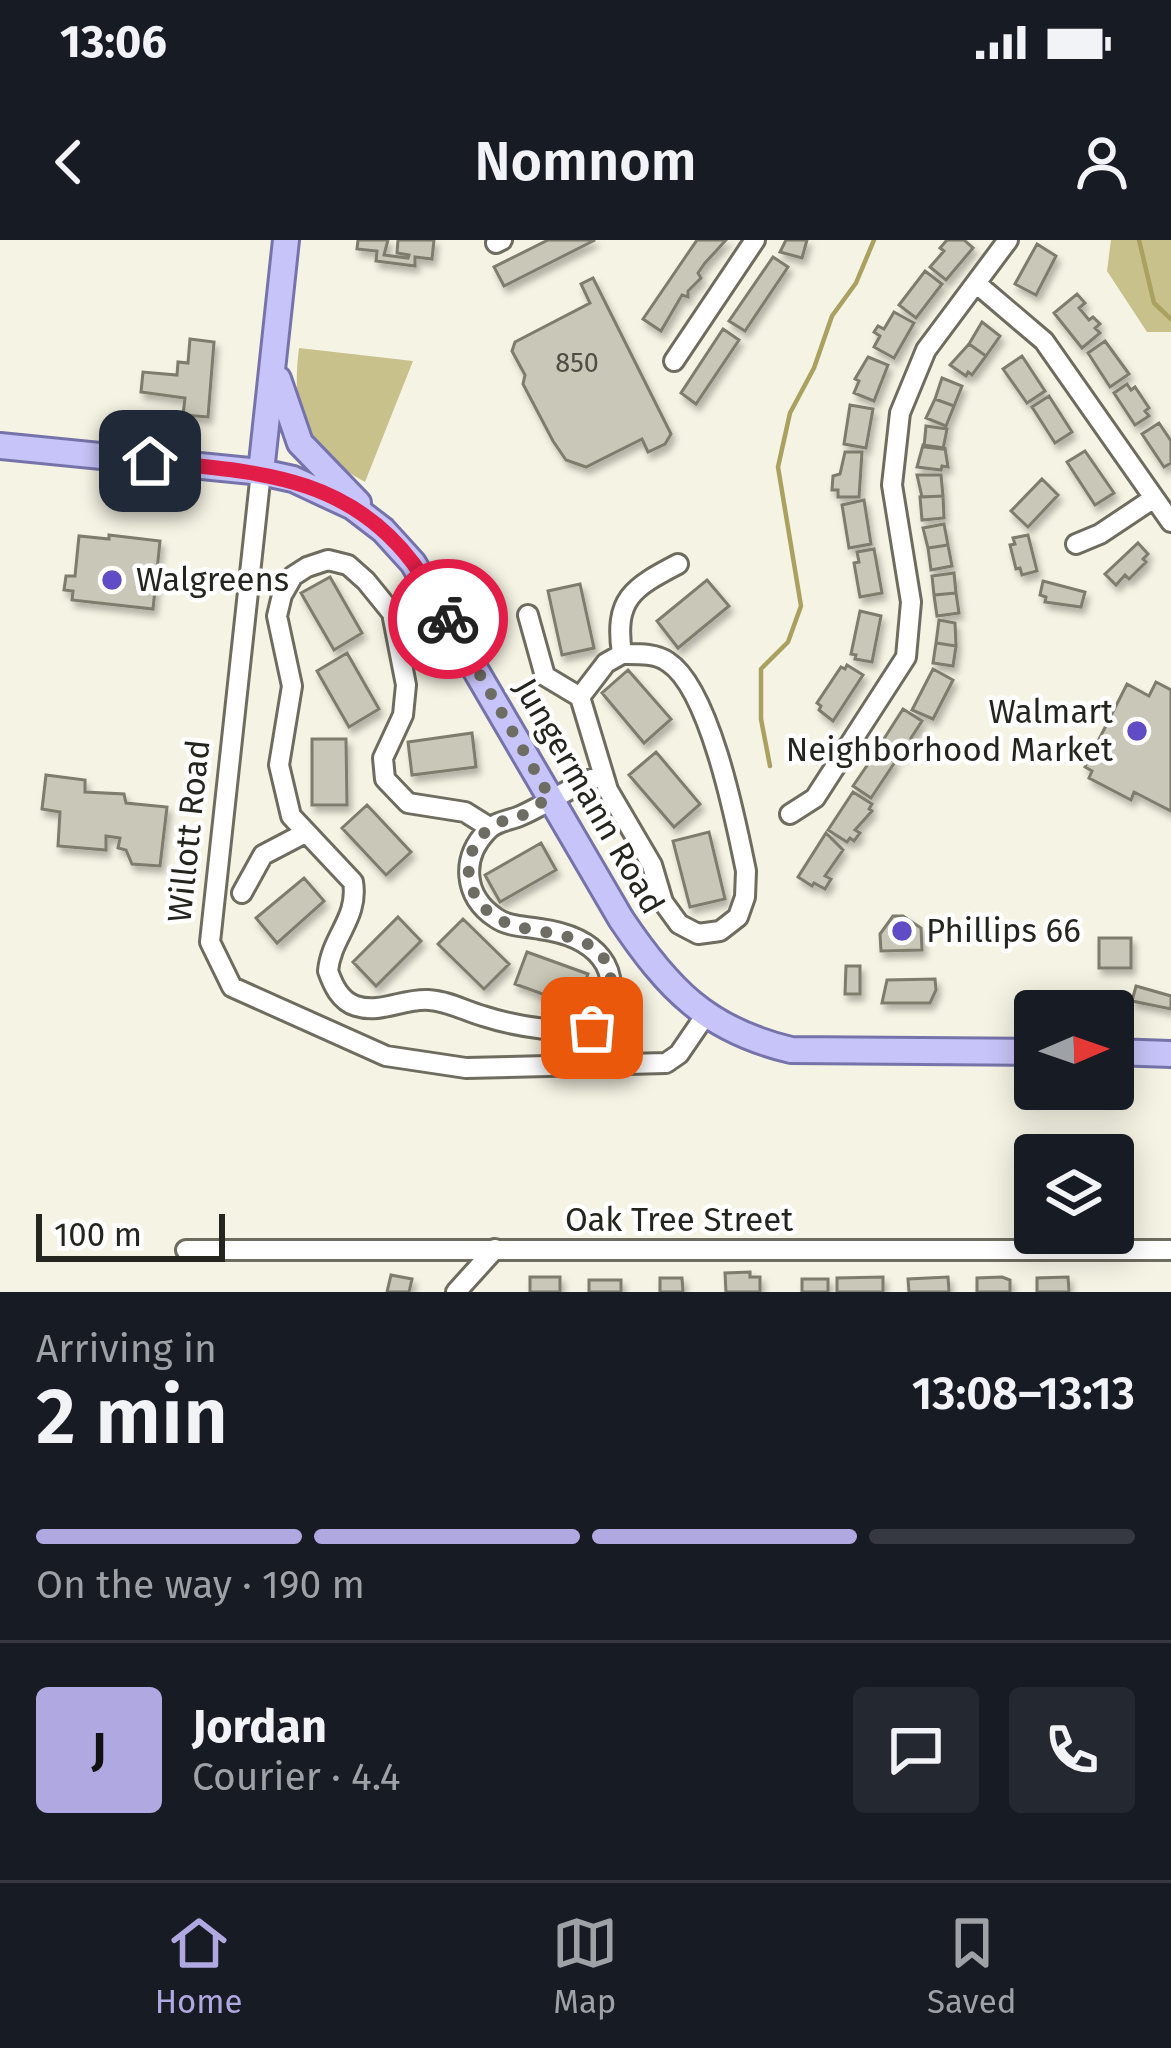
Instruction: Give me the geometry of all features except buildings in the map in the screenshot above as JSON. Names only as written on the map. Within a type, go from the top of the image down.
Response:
[{"type":"main road","name":"Willott Road","points":[[261,472],[286,240]]},
{"type":"main road","points":[[274,365],[300,443],[350,490],[368,519]]},
{"type":"main road","name":"Jungermann Road","points":[[0,446],[261,472],[327,493],[368,519],[413,563],[650,963],[704,1016],[761,1043],[803,1052],[1014,1052]]},
{"type":"main road","points":[[1134,1053],[1171,1054]]},
{"type":"street","points":[[674,362],[755,240]]},
{"type":"street","points":[[790,814],[823,788],[906,657],[912,621],[893,507],[895,440],[906,396],[926,350],[1008,240]]},
{"type":"street","points":[[977,284],[1043,341],[1171,522]]},
{"type":"street","name":"Willott Road","points":[[261,472],[210,942],[232,987],[386,1056],[466,1068],[666,1063],[679,1054],[704,1016]]},
{"type":"street","points":[[1076,544],[1154,498]]},
{"type":"street","points":[[489,827],[465,812],[408,803],[386,779],[383,758],[404,715],[406,685],[392,614],[366,580],[348,565],[328,560],[293,576],[277,616],[292,686],[279,765],[291,816],[353,882],[350,922],[329,960],[332,984],[354,1006],[379,1008],[438,1000],[506,1022],[558,1029],[592,1028],[601,1022],[611,992],[610,972],[602,955],[568,936],[521,928],[494,917],[470,887],[466,869],[471,852],[489,827],[602,775]]},
{"type":"street","points":[[622,654],[618,626],[636,586],[678,564]]},
{"type":"street","points":[[528,615],[545,676],[580,697],[602,775],[679,924],[698,934],[720,931],[738,917],[746,871],[705,718],[688,683],[670,662],[622,654],[605,663],[580,697]]},
{"type":"street","points":[[242,893],[263,855],[304,833]]},
{"type":"street","points":[[592,1028],[599,1066]]},
{"type":"street","points":[[456,1292],[494,1249]]},
{"type":"street","name":"Oak Tree Street","points":[[186,1250],[1171,1250]]},
{"type":"shaded area","points":[[1111,240],[1171,240],[1171,332],[1147,332],[1107,271]]},
{"type":"shaded area","points":[[299,348],[413,361],[365,482],[327,456],[306,428],[297,393]]},
{"type":"waterway","points":[[770,766],[761,719],[761,669],[788,642],[801,606],[778,467],[790,413],[814,368],[832,316],[856,283],[874,240]]},
{"type":"waterway","points":[[1139,240],[1154,303],[1171,319]]},
{"type":"way so far","points":[[448,619],[550,797],[520,816],[489,827],[471,852],[466,869],[470,887],[494,917],[521,928],[568,936],[602,955],[610,972],[611,992],[601,1022],[592,1028]]},
{"type":"place","name":"Walgreens","points":[[112,580]]},
{"type":"place","name":"Walmart Neighborhood Market","points":[[1137,731]]},
{"type":"place","name":"Phillips 66","points":[[902,931]]},
{"type":"route","points":[[150,461],[261,472],[327,493],[383,530],[413,563],[448,619]]}]
